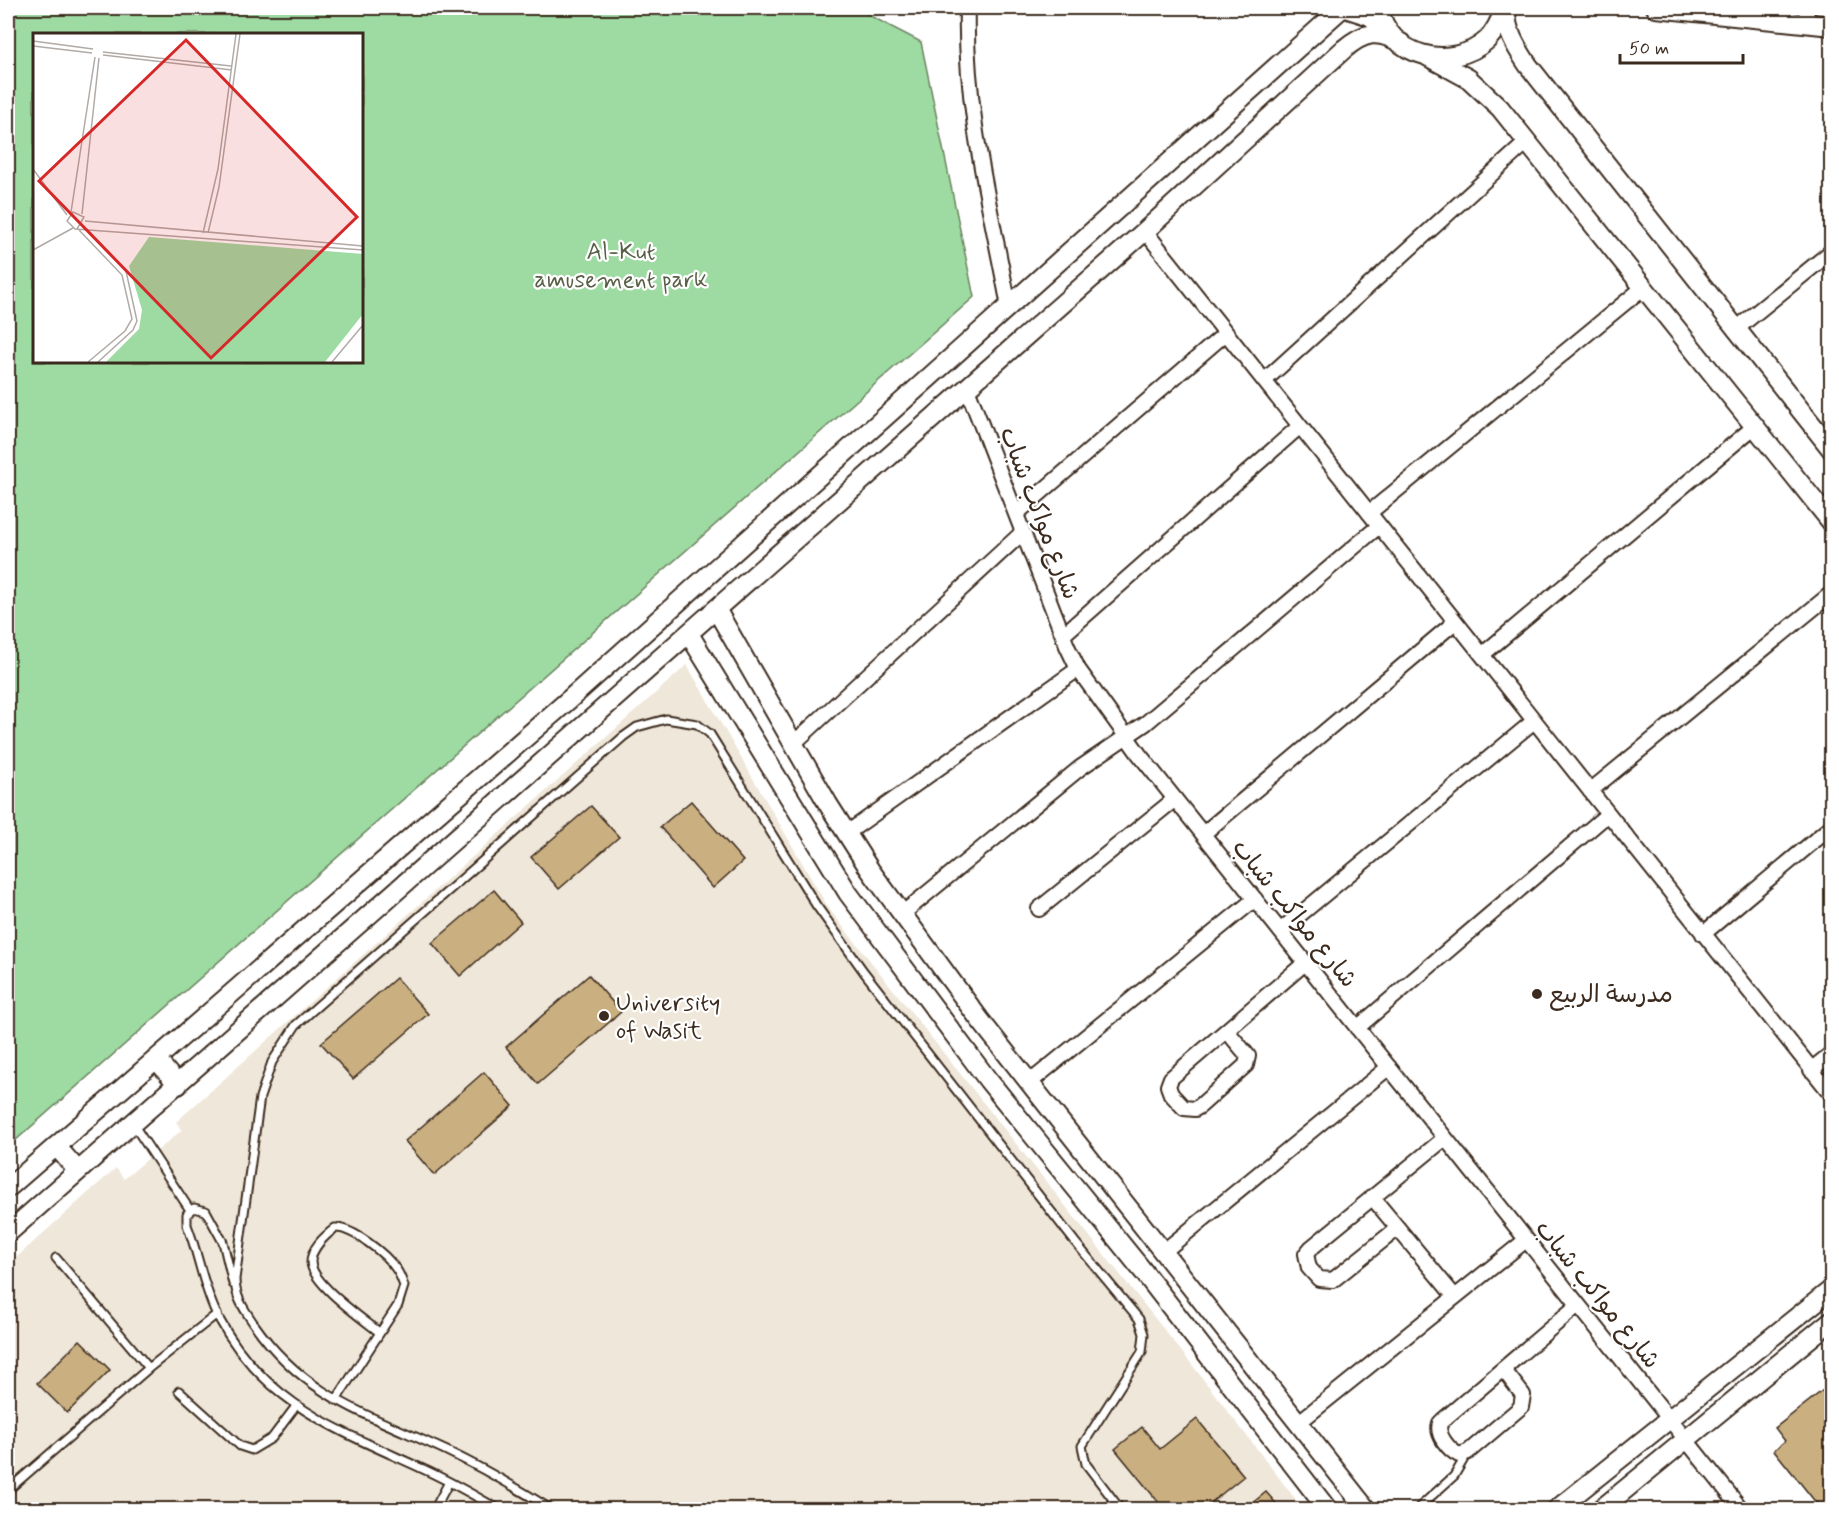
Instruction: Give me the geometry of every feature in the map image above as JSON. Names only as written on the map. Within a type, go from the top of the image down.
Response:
[{"type":"street","points":[[967,8],[966,32],[972,99],[1009,307]]},
{"type":"street","points":[[1313,36],[1327,18],[1325,12],[1319,8]]},
{"type":"street","points":[[8,1188],[581,690],[1344,8],[1370,16],[1388,29],[1401,44]]},
{"type":"street","points":[[1379,8],[1388,29]]},
{"type":"street","points":[[1427,56],[1448,57],[1469,52],[1487,40],[1500,22],[1506,8]]},
{"type":"street","points":[[1506,8],[1508,28],[1518,51],[1735,330],[1832,450]]},
{"type":"street","points":[[1656,8],[1807,16],[1832,26]]},
{"type":"street","points":[[8,1233],[968,388],[1354,41],[1373,32],[1390,37],[1454,69],[1483,90],[1528,141],[1832,523]]},
{"type":"street","points":[[1264,381],[1528,141]]},
{"type":"street","points":[[1145,231],[1832,1095]]},
{"type":"street","points":[[1735,330],[1832,251]]},
{"type":"street","points":[[1369,513],[1644,287]]},
{"type":"street","points":[[1016,513],[1226,333]]},
{"type":"street","name":"شارع مواكب شباب","points":[[968,388],[1078,669],[1175,799],[1742,1509]]},
{"type":"street","points":[[1063,635],[1300,426]]},
{"type":"street","points":[[1482,655],[1755,426]]},
{"type":"street","points":[[902,914],[1080,768],[1146,723],[1379,526]]},
{"type":"street","points":[[794,743],[1023,532]]},
{"type":"street","points":[[1590,792],[1832,593]]},
{"type":"street","points":[[716,609],[847,833],[902,914],[1029,1083],[1367,1509]]},
{"type":"street","points":[[1203,834],[1455,622]]},
{"type":"street","points":[[689,634],[848,893],[988,1080],[1143,1271],[1328,1509]]},
{"type":"street","points":[[847,833],[1078,669]]},
{"type":"street","points":[[1280,931],[1534,721]]},
{"type":"street","points":[[1039,909],[1175,799]]},
{"type":"street","points":[[1357,1028],[1608,814]]},
{"type":"street","points":[[1703,934],[1832,826]]},
{"type":"street","points":[[1029,1083],[1255,899]]},
{"type":"street","points":[[1227,1031],[1246,1052],[1246,1065],[1200,1106],[1195,1109],[1184,1108],[1172,1094],[1169,1081],[1305,963]]},
{"type":"street","points":[[1811,1070],[1832,1053]]},
{"type":"street","points":[[156,1059],[178,1085]]},
{"type":"street","points":[[1163,1251],[1389,1067]]},
{"type":"street","points":[[1398,1228],[1337,1278],[1324,1281],[1309,1268],[1306,1258],[1308,1251],[1445,1138]]},
{"type":"street","points":[[56,1146],[78,1171]]},
{"type":"street","points":[[1372,1197],[1455,1297]]},
{"type":"street","points":[[1298,1423],[1526,1240]]},
{"type":"street","points":[[1556,1509],[1832,1289]]},
{"type":"street","points":[[1503,1369],[1523,1395],[1523,1405],[1468,1452],[1460,1455],[1451,1449],[1439,1431],[1440,1423],[1503,1369],[1578,1305]]},
{"type":"street","points":[[1600,1509],[1832,1320]]},
{"type":"lane","points":[[235,1289],[260,1097],[272,1062],[289,1032],[624,737],[651,722],[677,720],[697,724],[717,742],[798,878],[864,972],[1038,1196],[1139,1319],[1144,1334],[1142,1352],[1082,1446],[1086,1464],[1121,1509]]},
{"type":"lane","points":[[133,1124],[190,1210]]},
{"type":"lane","points":[[500,1509],[449,1482],[328,1426],[296,1406],[239,1348],[217,1314],[187,1225],[186,1218],[190,1210],[194,1208],[206,1211],[217,1228],[235,1289],[245,1310],[267,1342],[305,1378],[336,1400],[477,1466],[552,1509]]},
{"type":"lane","points":[[336,1400],[398,1305],[404,1286],[397,1269],[379,1252],[346,1228],[335,1228],[314,1250],[311,1262],[315,1275],[379,1332]]},
{"type":"lane","points":[[56,1258],[149,1368]]},
{"type":"lane","points":[[8,1490],[149,1368],[217,1314]]},
{"type":"lane","points":[[179,1391],[240,1446],[252,1450],[272,1438],[296,1406]]},
{"type":"lane","points":[[1416,1509],[1454,1476],[1468,1452]]},
{"type":"lane","points":[[434,1509],[449,1482]]},
{"type":"shaded area","name":"University of Wasit","points":[[687,665],[829,909],[1193,1366],[1303,1509],[8,1509],[8,1265],[116,1168],[124,1179],[182,1130],[176,1122]]},
{"type":"green space","name":"Al-Kut amusement park","points":[[8,8],[855,8],[921,42],[974,297],[8,1147]]},
{"type":"building","points":[[691,801],[743,861],[713,888],[660,827]]},
{"type":"building","points":[[591,806],[619,837],[559,889],[531,857]]},
{"type":"building","points":[[494,890],[521,922],[460,976],[432,943]]},
{"type":"building","points":[[589,975],[621,1012],[538,1084],[506,1047]]},
{"type":"building","points":[[396,978],[428,1014],[353,1079],[321,1043]]},
{"type":"building","points":[[484,1072],[513,1106],[434,1175],[405,1141]]},
{"type":"building","points":[[80,1340],[110,1370],[67,1413],[37,1383]]},
{"type":"building","points":[[1832,1383],[1832,1509],[1821,1509],[1774,1450],[1785,1441],[1775,1428]]},
{"type":"building","points":[[1197,1419],[1244,1476],[1203,1509],[1164,1509],[1115,1449],[1142,1427],[1160,1449]]},
{"type":"building","points":[[1266,1492],[1281,1509],[1245,1509]]},
{"type":"place","name":"مدرسة الربيع","points":[[1537,994]]},
{"type":"place","name":"University of Wasit","points":[[604,1016]]}]
